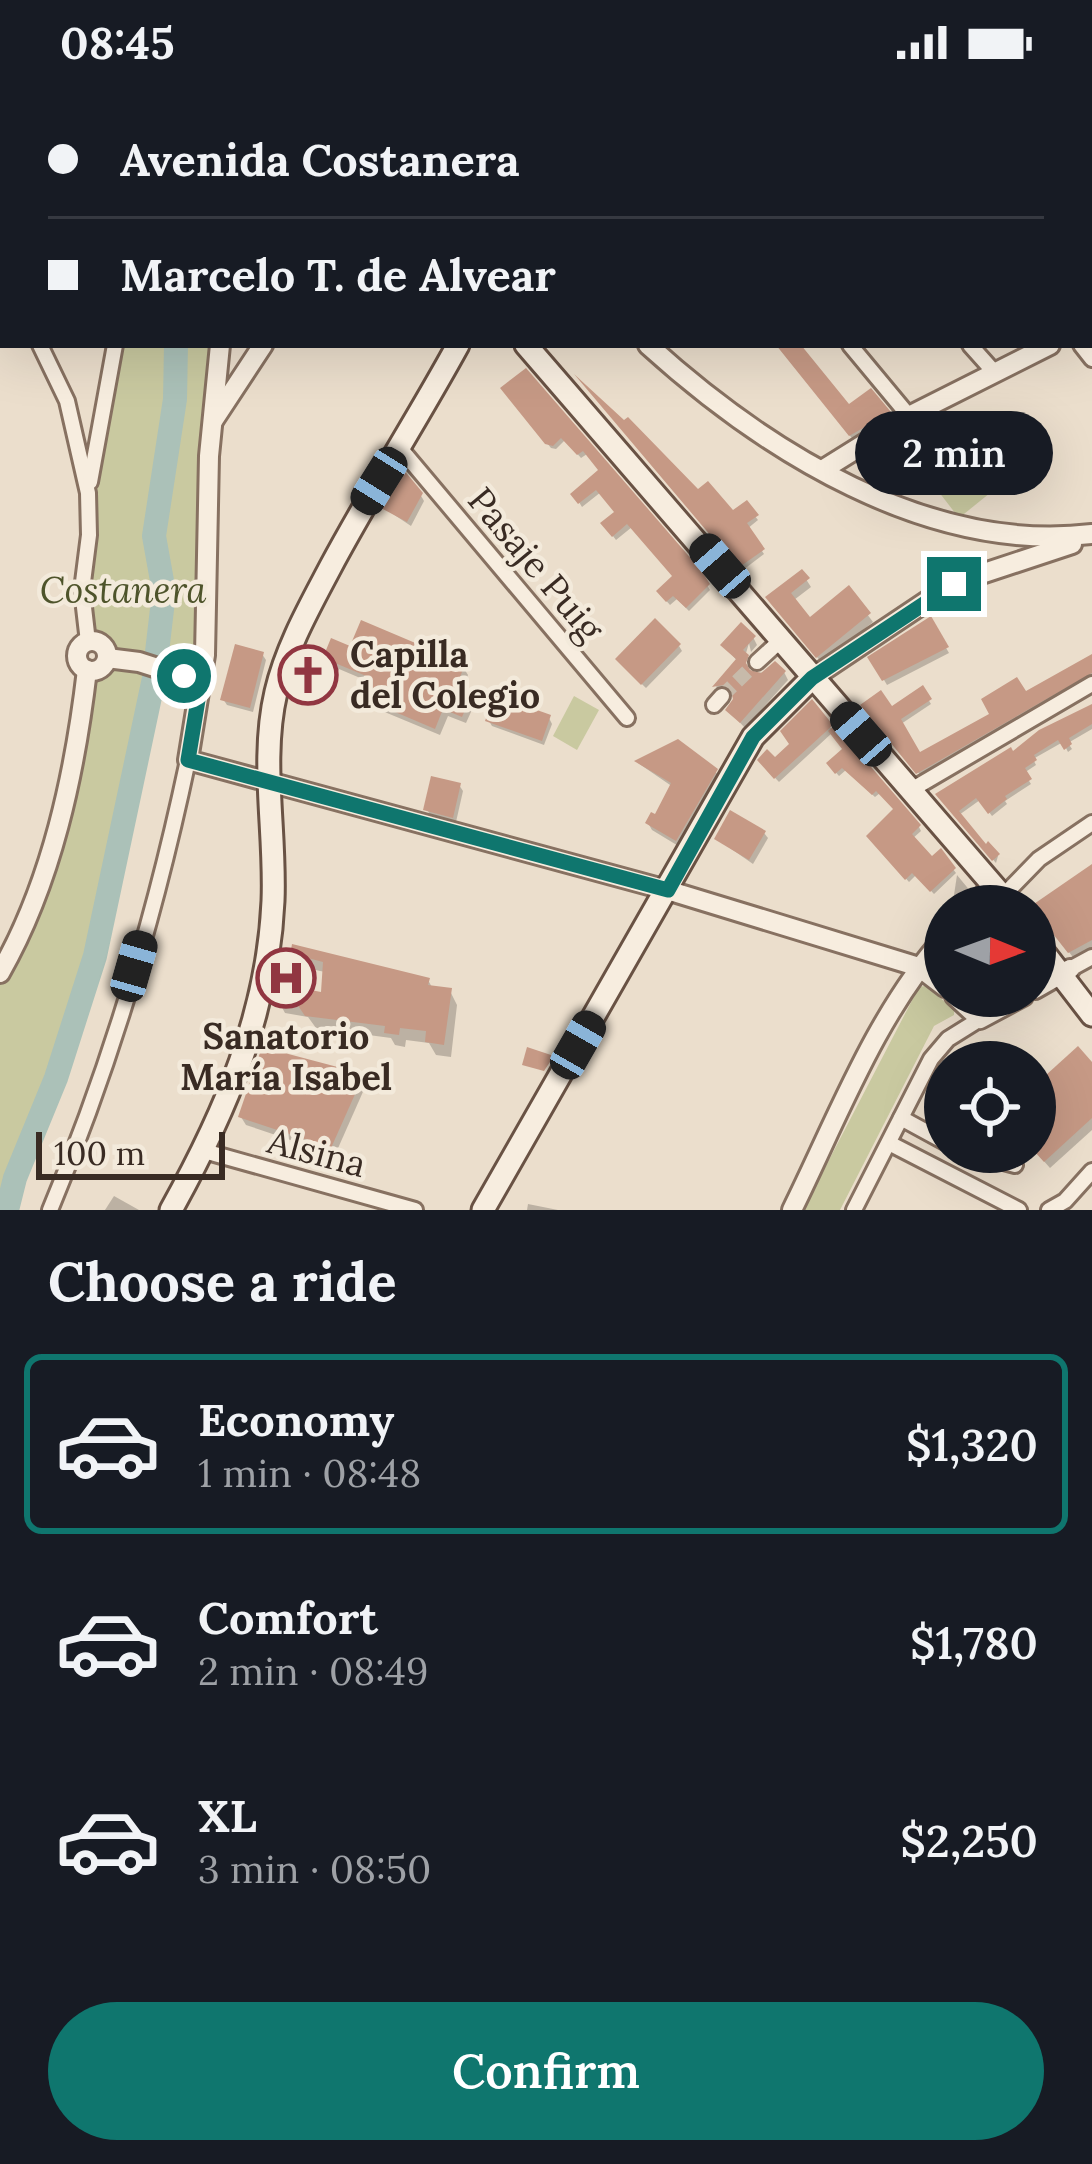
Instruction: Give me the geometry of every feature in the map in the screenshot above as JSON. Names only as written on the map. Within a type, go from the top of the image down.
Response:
[{"type":"main road","points":[[171,1210],[204,1151],[248,1046],[265,978],[273,901],[272,717],[286,659],[358,514],[456,348]]},
{"type":"main road","points":[[529,348],[993,885]]},
{"type":"main road","points":[[483,1210],[753,737],[812,678]]},
{"type":"main road","points":[[1056,961],[1092,1016]]},
{"type":"main road","points":[[1056,963],[1092,995]]},
{"type":"street","points":[[41,348],[67,401],[88,493],[89,536],[82,590],[88,642],[78,654],[79,662],[87,670],[100,669],[107,658]]},
{"type":"street","points":[[88,493],[115,348]]},
{"type":"street","points":[[50,1210],[101,1075],[176,818],[188,760],[192,679],[207,623],[220,348]]},
{"type":"street","points":[[213,421],[261,348]]},
{"type":"street","points":[[652,348],[729,412],[888,503],[953,526],[1032,538],[1092,536]]},
{"type":"street","points":[[852,348],[909,416]]},
{"type":"street","points":[[973,348],[994,373]]},
{"type":"street","points":[[824,470],[909,416],[1044,348]]},
{"type":"street","name":"Pasaje Puig","points":[[400,448],[627,718]]},
{"type":"street","points":[[812,678],[954,584],[1092,536]]},
{"type":"street","points":[[758,662],[781,640]]},
{"type":"street","points":[[88,642],[101,644],[107,658]]},
{"type":"street","points":[[107,658],[139,662],[192,679]]},
{"type":"street","points":[[0,973],[44,871],[57,828],[79,735],[87,670]]},
{"type":"street","points":[[911,790],[1092,684]]},
{"type":"street","points":[[188,760],[668,890],[924,971]]},
{"type":"street","points":[[1014,885],[1052,849],[1092,823]]},
{"type":"street","points":[[1056,978],[1092,957]]},
{"type":"street","points":[[791,1210],[865,1061],[924,961]]},
{"type":"street","points":[[854,1210],[931,1059],[947,1039],[980,1018]]},
{"type":"street","points":[[901,1118],[924,1131]]},
{"type":"street","points":[[889,1142],[1019,1210]]},
{"type":"street","name":"Alsina","points":[[204,1151],[415,1210]]},
{"type":"street","points":[[1048,1210],[1065,1201],[1092,1171]]},
{"type":"green space","name":"Costanera","points":[[114,348],[220,348],[201,682],[155,668],[95,956],[7,1210],[0,1210],[0,973],[44,871],[94,671],[105,664],[107,652],[96,642],[88,642],[88,493]]},
{"type":"green space","points":[[936,422],[990,493],[959,518],[904,447]]},
{"type":"green space","points":[[574,696],[599,710],[577,750],[553,736]]},
{"type":"green space","points":[[924,986],[924,1017],[950,1017],[934,1026],[924,1041],[840,1210],[803,1210],[919,987]]},
{"type":"building","points":[[778,348],[803,348],[849,404],[871,388],[891,412],[849,436]]},
{"type":"building","points":[[526,368],[710,584],[686,608],[673,596],[666,602],[656,591],[672,576],[627,524],[612,537],[600,523],[614,512],[596,490],[578,504],[570,494],[598,470],[583,451],[577,455],[561,438],[553,446],[545,444],[500,388]]},
{"type":"building","points":[[574,374],[624,420],[628,417],[698,489],[708,481],[733,510],[747,500],[759,515],[747,523],[765,549],[738,568]]},
{"type":"building","points":[[403,469],[423,493],[407,522],[381,508]]},
{"type":"building","points":[[802,569],[810,578],[791,593],[810,617],[849,585],[871,613],[816,658],[765,597]]},
{"type":"building","points":[[931,616],[949,647],[882,681],[867,657]]},
{"type":"building","points":[[655,618],[681,644],[641,685],[615,659]]},
{"type":"building","points":[[361,620],[465,664],[457,685],[473,692],[462,717],[443,709],[435,729],[367,700],[371,678],[335,663],[324,688],[296,676],[300,665],[317,672],[331,638],[350,646]]},
{"type":"building","points":[[741,622],[756,636],[743,650],[749,655],[750,670],[761,673],[775,661],[786,671],[740,723],[725,710],[733,699],[730,688],[712,687],[736,659],[720,645]]},
{"type":"building","points":[[235,644],[264,652],[250,708],[220,700]]},
{"type":"building","points":[[1092,654],[1092,673],[916,774],[860,705],[881,690],[892,706],[923,685],[932,699],[901,719],[920,752],[989,714],[981,699],[1017,677],[1026,691]]},
{"type":"building","points":[[495,695],[551,715],[542,741],[485,721]]},
{"type":"building","points":[[812,699],[833,725],[774,779],[757,760],[767,749],[775,757],[789,744],[780,731]]},
{"type":"building","points":[[1092,704],[1092,724],[1069,738],[1072,744],[1064,750],[1058,740],[1034,755],[1037,760],[1025,768],[1032,779],[988,814],[976,798],[959,811],[1000,854],[992,861],[935,794],[1011,747],[1013,751],[1039,730]]},
{"type":"building","points":[[835,725],[921,825],[912,834],[932,856],[941,848],[956,868],[938,885],[924,886],[912,873],[905,880],[866,836],[893,809],[842,768],[835,774],[826,763],[842,749],[828,731]]},
{"type":"building","points":[[678,739],[718,769],[676,841],[645,823],[671,783],[634,761]]},
{"type":"building","points":[[431,776],[461,783],[453,818],[423,810]]},
{"type":"building","points":[[730,810],[766,831],[749,860],[714,839]]},
{"type":"building","points":[[1092,864],[1092,940],[1068,953],[1056,938],[1056,889]]},
{"type":"building","points":[[292,944],[430,978],[428,985],[452,988],[444,1045],[425,1042],[426,1031],[400,1028],[399,1035],[384,1033],[385,1026],[305,1016],[297,1004],[274,1000],[285,949],[291,950]],"holes":[[[300,956],[323,962],[321,992],[295,987]]]},
{"type":"building","points":[[1078,1046],[1092,1062],[1092,1118],[1056,1151],[1056,1066]]},
{"type":"building","points":[[262,1047],[364,1074],[331,1148],[238,1117]]},
{"type":"building","points":[[527,1047],[554,1056],[544,1071],[522,1065]]},
{"type":"waterway","points":[[7,1210],[95,956],[154,678],[164,592],[154,536],[175,399],[176,348]]},
{"type":"tunnel","points":[[722,696],[757,662]]},
{"type":"place","name":"Capilla del Colegio","points":[[308,675]]},
{"type":"place","name":"Sanatorio María Isabel","points":[[286,978]]},
{"type":"route","points":[[184,676],[201,682],[188,760],[668,890],[753,737],[812,678],[954,584]]}]
